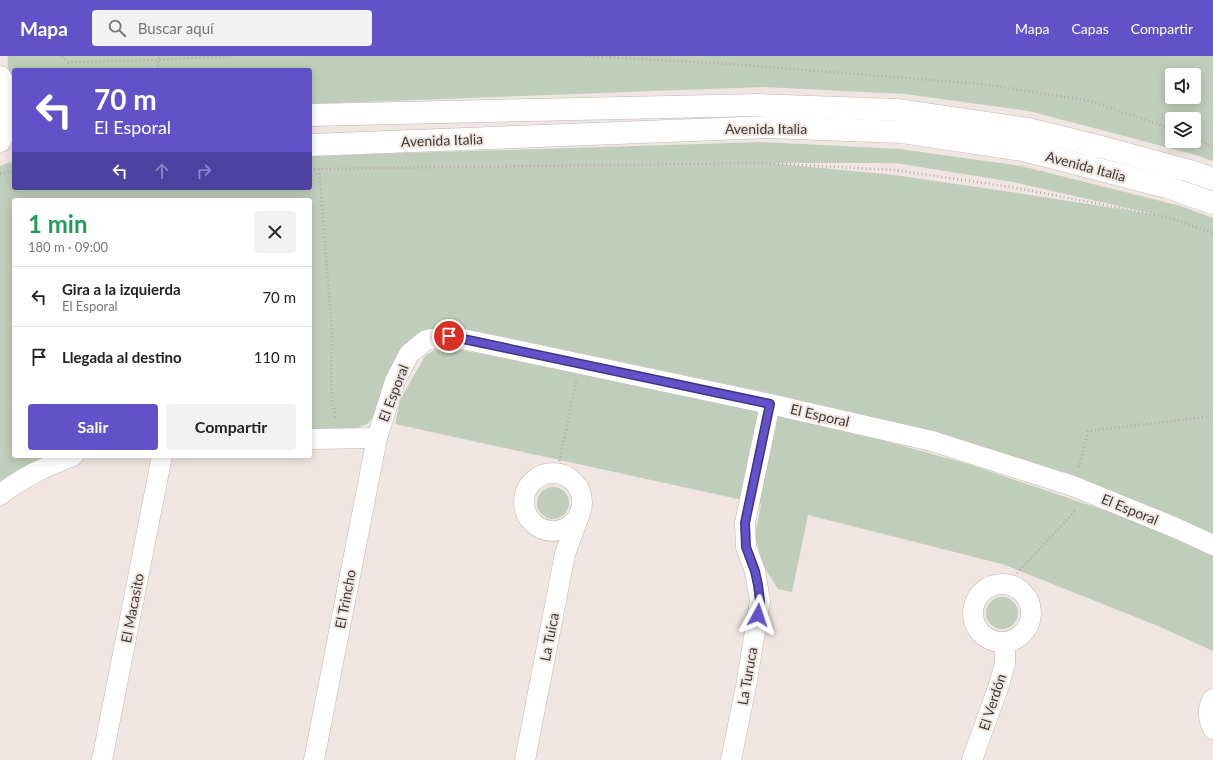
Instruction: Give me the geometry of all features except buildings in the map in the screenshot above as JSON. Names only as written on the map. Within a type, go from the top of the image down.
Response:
[{"type":"main road","points":[[0,141],[10,118],[10,104],[7,87]]},
{"type":"main road","name":"Avenida Italia","points":[[312,115],[758,105],[897,110],[1028,129],[1105,148],[1190,171],[1213,179]]},
{"type":"main road","name":"Avenida Italia","points":[[312,145],[769,126],[902,132],[1023,150],[1167,187],[1213,203]]},
{"type":"main road","points":[[0,144],[12,143]]},
{"type":"street","name":"El Esporal","points":[[312,438],[377,438],[395,381],[408,354],[426,340],[449,336],[770,404],[932,441],[1082,490],[1176,528],[1213,545]]},
{"type":"street","name":"La Turuca","points":[[731,760],[746,686],[760,601],[755,571],[746,547],[745,523],[770,404]]},
{"type":"street","name":"El Trincho","points":[[314,760],[377,438]]},
{"type":"street","points":[[0,495],[12,485],[45,467],[68,458]]},
{"type":"street","name":"El Macasito","points":[[102,760],[162,458]]},
{"type":"street","name":"La Tuica","points":[[524,760],[565,554],[582,507],[582,498],[574,481],[557,473]]},
{"type":"street","points":[[557,473],[538,477],[531,484],[526,492],[524,502],[525,512],[537,527],[546,531],[565,529],[573,524],[579,516]]},
{"type":"street","points":[[546,531],[565,554]]},
{"type":"street","points":[[996,585],[1006,585],[1015,587],[1023,593],[1028,600],[1031,614],[1028,627],[1022,634],[1014,640],[996,642],[986,638],[974,623],[974,603],[979,595],[987,588],[996,585]]},
{"type":"street","name":"El Verdón","points":[[972,760],[999,685],[1005,662],[1006,642]]},
{"type":"street","points":[[1213,699],[1208,713],[1210,723],[1213,728]]},
{"type":"path","points":[[62,56],[68,62],[158,60],[230,56]]},
{"type":"path","points":[[157,68],[160,56]]},
{"type":"path","points":[[586,56],[730,64],[982,84],[1090,100],[1165,127]]},
{"type":"path","points":[[1201,141],[1213,147]]},
{"type":"path","points":[[312,169],[763,163],[894,170],[1011,187],[1167,217],[1213,233]]},
{"type":"path","points":[[319,169],[332,331],[332,402],[341,438]]},
{"type":"path","points":[[0,174],[12,171]]},
{"type":"path","points":[[557,473],[579,364]]},
{"type":"path","points":[[1006,585],[1082,490],[1088,431],[1213,416]]},
{"type":"green space","points":[[8,56],[1213,56],[1213,161],[1169,148],[1201,148],[1201,112],[1165,112],[1165,147],[1029,111],[905,94],[763,87],[312,104],[312,68],[12,68],[12,79],[9,73]]},
{"type":"green space","points":[[763,142],[900,149],[1021,166],[1181,206],[1213,218],[1213,534],[1181,519],[1076,476],[935,432],[770,393],[495,335],[446,327],[424,331],[374,416],[367,424],[357,428],[312,429],[312,198],[12,198],[12,458],[47,458],[6,477],[0,482],[0,166],[12,162],[12,190],[312,190],[312,156]],"holes":[[[769,163],[895,163],[1013,182],[1158,215],[894,175]]]},
{"type":"green space","points":[[456,349],[670,391],[817,422],[968,464],[1127,518],[1213,556],[1213,651],[1158,626],[1002,564],[808,515],[792,592],[778,589],[764,567],[755,537],[761,504],[395,424],[400,400],[425,356],[435,350]]},
{"type":"green space","points":[[550,487],[556,487],[566,494],[569,503],[568,509],[562,516],[556,519],[550,519],[540,512],[537,506],[537,500],[544,490]]},
{"type":"green space","points":[[1005,597],[1011,599],[1016,604],[1018,613],[1016,622],[1011,627],[999,629],[993,627],[988,622],[986,610],[988,604],[993,599]]},
{"type":"route","points":[[449,336],[770,404],[745,523],[746,547],[755,571],[758,585],[760,601],[758,615]]}]
